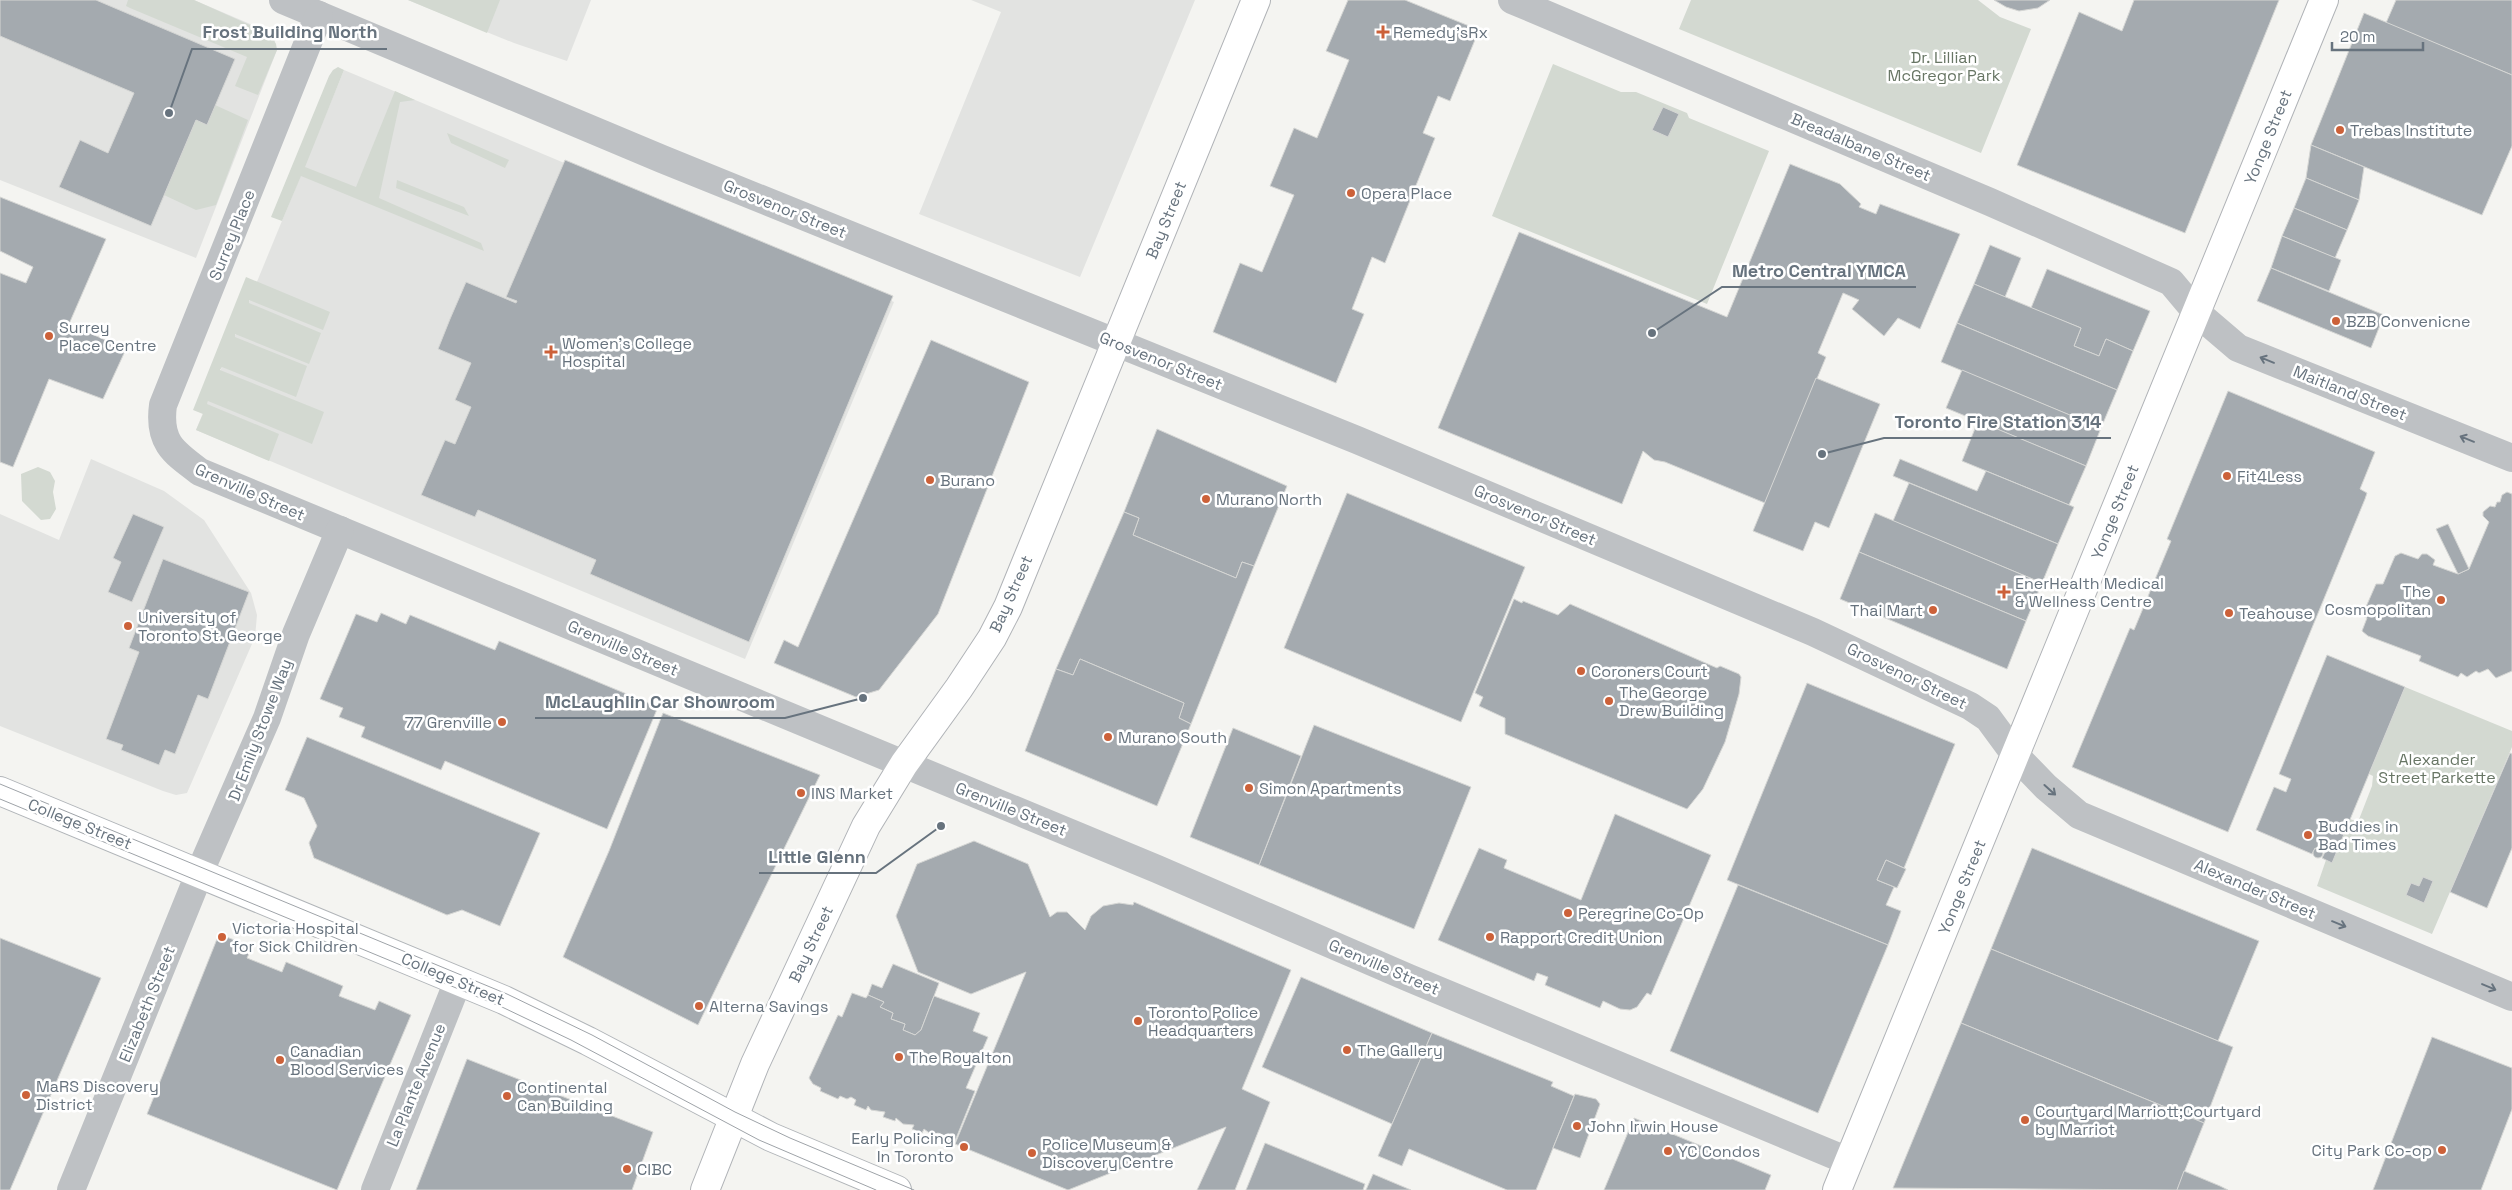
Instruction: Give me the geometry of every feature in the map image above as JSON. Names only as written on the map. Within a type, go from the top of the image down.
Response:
[{"type":"main road","name":"Bay Street","points":[[705,1190],[755,1064],[866,826],[904,764],[959,688],[1008,607],[1256,0]]},
{"type":"main road","name":"Yonge Street","points":[[1837,1190],[2324,0]]},
{"type":"main road","name":"College Street","points":[[0,791],[545,1019],[733,1118],[897,1190]]},
{"type":"street","name":"Grosvenor Street","points":[[284,0],[662,159],[1357,440],[1813,632],[1970,706],[1988,718],[2016,756]]},
{"type":"street","name":"Breadalbane Street","points":[[1512,0],[1990,202],[2171,282],[2197,313]]},
{"type":"street","name":"Surrey Place","points":[[176,454],[163,435],[161,420],[163,405],[319,15]]},
{"type":"street","name":"Maitland Street","points":[[2197,313],[2238,348],[2512,458]]},
{"type":"street","name":"Grenville Street","points":[[176,454],[200,472],[1157,869],[1409,978],[1848,1161]]},
{"type":"street","name":"Dr Emily Stowe Way","points":[[200,874],[267,718],[296,634],[340,530]]},
{"type":"street","name":"Alexander Street","points":[[2016,756],[2046,787],[2079,815],[2512,997]]},
{"type":"street","name":"Elizabeth Street","points":[[71,1190],[200,874]]},
{"type":"street","name":"La Plante Avenue","points":[[375,1190],[458,981]]},
{"type":"shaded area","points":[[0,0],[194,0],[264,30],[274,38],[277,50],[196,258],[0,180]]},
{"type":"shaded area","points":[[408,0],[591,0],[567,61],[514,43]]},
{"type":"shaded area","points":[[971,0],[1195,0],[1080,277],[919,214],[1001,12]]},
{"type":"shaded area","name":"Women's College Hospital","points":[[344,70],[894,302],[745,659],[196,430]]},
{"type":"shaded area","name":"University of Toronto St. George","points":[[91,459],[164,491],[204,520],[251,593],[257,615],[255,637],[187,793],[176,795],[163,791],[0,726],[0,514],[59,540]]},
{"type":"green space","points":[[128,0],[194,0],[270,34],[277,50],[258,95],[235,86],[247,57],[130,8],[126,6]]},
{"type":"green space","points":[[408,0],[500,0],[487,33]]},
{"type":"green space","name":"Dr. Lillian McGregor Park","points":[[1691,0],[1978,0],[2000,17],[2031,29],[1981,153],[1679,29]]},
{"type":"green space","points":[[1553,64],[1621,92],[1636,92],[1687,113],[1689,118],[1769,151],[1707,304],[1492,216]]},
{"type":"green space","points":[[338,67],[344,70],[305,167],[356,187],[395,91],[415,100],[400,102],[379,198],[481,243],[484,251],[301,176],[282,221],[271,217],[329,76]]},
{"type":"green space","points":[[215,105],[248,120],[216,205],[196,210],[164,195],[196,120],[207,124]]},
{"type":"green space","points":[[447,133],[509,160],[505,168],[451,143]]},
{"type":"green space","points":[[397,180],[464,207],[469,216],[396,188]]},
{"type":"green space","points":[[246,277],[330,312],[323,330],[249,300],[249,303],[321,333],[309,364],[235,334],[235,337],[307,366],[296,397],[222,367],[220,370],[324,412],[312,444],[208,401],[207,404],[279,434],[269,461],[196,430],[203,414],[193,410]]},
{"type":"green space","points":[[38,467],[50,472],[55,481],[53,492],[56,509],[50,519],[41,520],[22,501],[21,474]]},
{"type":"green space","name":"Alexander Street Parkette","points":[[2405,687],[2512,731],[2512,747],[2432,934],[2317,886],[2326,860],[2332,862],[2350,819],[2358,822],[2372,786],[2373,776],[2369,774]]},
{"type":"building","points":[[0,0],[96,0],[235,59],[207,125],[196,120],[151,226],[59,187],[80,140],[108,153],[134,93],[0,36]]},
{"type":"building","name":"Opera Place","points":[[1348,0],[1405,0],[1479,30],[1450,101],[1438,96],[1423,133],[1435,138],[1385,263],[1372,257],[1352,309],[1364,314],[1336,383],[1213,332],[1240,263],[1262,272],[1294,195],[1270,186],[1294,128],[1317,138],[1349,60],[1326,51]]},
{"type":"building","points":[[1994,0],[2050,0],[2038,8],[2019,11],[2006,7]]},
{"type":"building","points":[[2134,0],[2279,0],[2185,233],[2017,165],[2079,12],[2122,31]]},
{"type":"building","points":[[2396,0],[2512,0],[2512,75],[2386,23]]},
{"type":"building","points":[[2364,13],[2512,75],[2512,146],[2482,215],[2311,145]]},
{"type":"building","points":[[1663,107],[1679,114],[1668,137],[1652,130]]},
{"type":"building","points":[[2311,145],[2364,167],[2359,200],[2306,178]]},
{"type":"building","points":[[565,160],[893,296],[749,642],[590,574],[596,560],[478,510],[475,517],[421,495],[445,440],[455,444],[471,407],[455,400],[471,363],[438,349],[450,319],[466,282],[516,303],[517,301],[506,297]]},
{"type":"building","points":[[1790,164],[1840,184],[1861,204],[1859,207],[1876,214],[1880,204],[1960,234],[1920,329],[1898,318],[1884,336],[1852,309],[1859,300],[1843,293],[1818,353],[1826,357],[1765,503],[1665,462],[1654,460],[1643,451],[1622,504],[1438,428],[1519,232],[1727,317]]},
{"type":"building","points":[[2306,178],[2359,200],[2347,230],[2294,208]]},
{"type":"building","name":"Surrey Place Centre","points":[[0,197],[106,239],[69,324],[126,349],[103,399],[49,379],[13,467],[0,462],[0,273],[26,283],[33,267],[0,251]]},
{"type":"building","points":[[2294,208],[2347,230],[2335,258],[2282,236]]},
{"type":"building","points":[[2282,236],[2341,260],[2329,291],[2271,268]]},
{"type":"building","points":[[1990,245],[2021,258],[2005,297],[1974,284]]},
{"type":"building","points":[[2271,268],[2384,315],[2371,348],[2257,301]]},
{"type":"building","points":[[2047,269],[2150,311],[2133,351],[2106,339],[2099,356],[2074,346],[2081,328],[2031,308]]},
{"type":"building","points":[[1974,284],[2081,328],[2074,346],[2099,356],[2106,339],[2133,351],[2117,390],[1957,323]]},
{"type":"building","points":[[1957,323],[2117,390],[2101,428],[1941,362]]},
{"type":"building","name":"Burano","points":[[931,340],[1029,382],[938,614],[879,690],[856,697],[774,663],[784,640],[798,647]]},
{"type":"building","points":[[1962,370],[2101,428],[2086,466],[1946,408]]},
{"type":"building","points":[[1816,378],[1880,404],[1829,528],[1815,522],[1803,551],[1753,531]]},
{"type":"building","name":"Teahouse","points":[[2228,391],[2375,452],[2360,489],[2367,493],[2365,499],[2228,832],[2072,767],[2130,628],[2134,630],[2171,541],[2167,539]]},
{"type":"building","points":[[1978,421],[2086,466],[2069,505],[1962,461]]},
{"type":"building","name":"Murano North","points":[[1157,429],[1287,486],[1254,566],[1242,562],[1236,578],[1133,535],[1139,518],[1124,512]]},
{"type":"building","points":[[1900,459],[1977,491],[1986,471],[2074,507],[2058,544],[1893,476]]},
{"type":"building","points":[[1909,483],[2058,544],[2042,583],[1893,521]]},
{"type":"building","name":"The Cosmopolitan","points":[[2507,492],[2512,494],[2512,671],[2496,678],[2488,669],[2479,673],[2476,671],[2467,677],[2461,673],[2458,677],[2419,661],[2421,656],[2368,636],[2362,631],[2367,618],[2362,616],[2376,584],[2383,584],[2395,556],[2401,553],[2418,559],[2422,554],[2427,554],[2435,560],[2433,565],[2458,574],[2469,569],[2489,522],[2483,516],[2483,512],[2490,506],[2495,507],[2497,502],[2500,502],[2502,495]]},
{"type":"building","points":[[1347,493],[1525,567],[1461,722],[1284,648]]},
{"type":"building","points":[[1124,512],[1139,518],[1133,535],[1236,578],[1242,562],[1254,566],[1191,724],[1179,718],[1184,703],[1080,659],[1073,675],[1056,669]]},
{"type":"building","points":[[1875,513],[2042,583],[2026,621],[1859,552]]},
{"type":"building","points":[[133,514],[164,527],[132,602],[108,592],[121,562],[113,558]]},
{"type":"building","points":[[2448,524],[2469,569],[2458,574],[2436,529]]},
{"type":"building","name":"Thai Mart","points":[[1859,552],[2026,621],[2007,669],[1840,599]]},
{"type":"building","points":[[163,559],[249,592],[208,699],[198,695],[175,754],[165,750],[159,765],[121,750],[123,745],[106,739],[139,652],[129,648]]},
{"type":"building","name":"The George Drew Building","points":[[1514,599],[1558,615],[1570,604],[1717,668],[1720,666],[1739,674],[1741,677],[1739,694],[1725,742],[1703,789],[1687,809],[1505,734],[1505,718],[1479,706],[1483,697],[1475,693]]},
{"type":"building","name":"77 Grenville","points":[[381,613],[406,624],[410,615],[495,650],[499,641],[658,707],[607,829],[445,761],[441,770],[361,737],[365,727],[339,717],[343,708],[320,699],[356,614],[377,622]]},
{"type":"building","points":[[2327,655],[2405,687],[2332,863],[2322,858],[2325,852],[2315,848],[2312,854],[2256,830],[2274,787],[2286,792],[2291,779],[2279,774]]},
{"type":"building","name":"Murano South","points":[[1080,659],[1184,703],[1179,718],[1191,724],[1157,806],[1025,751],[1056,669],[1073,675]]},
{"type":"building","points":[[1807,683],[1955,744],[1904,868],[1886,860],[1877,880],[1894,887],[1886,905],[1901,911],[1888,945],[1727,880]]},
{"type":"building","points":[[663,713],[820,775],[698,1025],[563,957],[609,851]]},
{"type":"building","points":[[1314,725],[1471,787],[1414,929],[1259,865]]},
{"type":"building","name":"Simon Apartments","points":[[1233,728],[1301,756],[1259,865],[1190,837]]},
{"type":"building","points":[[307,737],[540,833],[500,926],[462,910],[447,915],[314,858],[309,843],[317,826],[304,798],[285,790]]},
{"type":"building","points":[[2510,753],[2512,754],[2512,848],[2487,908],[2450,892]]},
{"type":"building","name":"Peregrine Co-Op","points":[[1615,814],[1711,855],[1651,995],[1647,993],[1637,1007],[1630,1010],[1620,1009],[1603,1001],[1600,1008],[1545,985],[1548,977],[1537,973],[1534,981],[1438,940],[1479,848],[1507,860],[1504,868],[1581,900]]},
{"type":"building","name":"Toronto Police Headquarters","points":[[974,841],[1028,864],[1050,917],[1057,912],[1067,912],[1085,930],[1091,916],[1103,906],[1119,903],[1133,905],[1134,902],[1291,970],[1242,1089],[1270,1102],[1235,1190],[1197,1190],[1226,1127],[1068,1190],[955,1144],[1026,972],[971,994],[918,972],[896,916],[917,864]]},
{"type":"building","points":[[2032,848],[2259,941],[2218,1041],[1991,949]]},
{"type":"building","points":[[2316,848],[2320,848],[2323,853],[2322,857],[2316,858],[2313,855],[2313,851]]},
{"type":"building","points":[[1886,860],[1906,869],[1897,888],[1877,880]]},
{"type":"building","points":[[2423,877],[2433,881],[2424,903],[2406,895],[2411,883],[2419,886]]},
{"type":"building","points":[[1738,885],[1888,945],[1818,1113],[1670,1051]]},
{"type":"building","name":"Canadian Blood Services","points":[[219,934],[252,947],[247,958],[282,972],[286,962],[343,986],[339,996],[375,1010],[379,1001],[411,1015],[337,1190],[147,1114]]},
{"type":"building","name":"MaRS Discovery District","points":[[0,938],[101,978],[10,1190],[0,1190]]},
{"type":"building","points":[[1991,949],[2233,1047],[2204,1123],[1961,1023]]},
{"type":"building","points":[[893,964],[939,983],[921,1030],[915,1035],[903,1030],[905,1024],[891,1019],[893,1013],[880,1007],[884,1002],[868,995],[872,984],[882,988]]},
{"type":"building","name":"The Gallery","points":[[1301,977],[1432,1033],[1392,1124],[1262,1067]]},
{"type":"building","name":"The Royalton","points":[[852,993],[866,998],[868,995],[884,1002],[880,1007],[893,1013],[891,1019],[905,1024],[903,1030],[915,1035],[921,1030],[934,996],[980,1013],[973,1031],[988,1037],[966,1088],[975,1091],[953,1146],[942,1141],[945,1136],[938,1133],[932,1135],[924,1129],[922,1133],[912,1129],[914,1125],[903,1124],[896,1118],[895,1121],[883,1117],[885,1112],[871,1110],[868,1106],[866,1110],[854,1105],[856,1100],[851,1097],[847,1099],[840,1096],[838,1099],[820,1091],[821,1088],[813,1084],[809,1078],[838,1015],[842,1017]]},
{"type":"building","points":[[1961,1023],[2204,1123],[2177,1190],[1893,1188]]},
{"type":"building","points":[[1432,1033],[1553,1082],[1551,1086],[1574,1096],[1536,1190],[1507,1190],[1409,1149],[1402,1166],[1378,1156]]},
{"type":"building","name":"City Park Co-op","points":[[2432,1037],[2512,1068],[2512,1109],[2481,1190],[2373,1190]]},
{"type":"building","name":"Continental Can Building","points":[[467,1059],[653,1132],[632,1190],[416,1190]]},
{"type":"building","name":"John Irwin House","points":[[1575,1094],[1596,1099],[1600,1104],[1580,1158],[1553,1148]]},
{"type":"building","name":"YC Condos","points":[[1634,1118],[1771,1175],[1765,1190],[1604,1190]]},
{"type":"building","points":[[1265,1143],[1365,1184],[1363,1190],[1246,1190]]},
{"type":"building","points":[[2184,1171],[2220,1186],[2228,1190],[2177,1190]]},
{"type":"building","points":[[1373,1174],[1411,1190],[1366,1190]]},
{"type":"tram line","points":[[0,784],[507,994],[592,1035],[735,1112],[790,1138],[914,1190]]},
{"type":"tram line","points":[[0,799],[502,1007],[571,1040],[759,1140],[876,1190]]},
{"type":"place","name":"Remedy'sRx","points":[[1383,32]]},
{"type":"place","name":"Frost Building North","points":[[169,113]]},
{"type":"place","name":"Trebas Institute","points":[[2340,130]]},
{"type":"place","name":"Opera Place","points":[[1351,193]]},
{"type":"place","name":"BZB Convenicne","points":[[2336,321]]},
{"type":"place","name":"Metro Central YMCA","points":[[1652,333]]},
{"type":"place","name":"Surrey Place Centre","points":[[49,336]]},
{"type":"place","name":"Women's College Hospital","points":[[551,352]]},
{"type":"place","name":"Toronto Fire Station 314","points":[[1822,454]]},
{"type":"place","name":"Fit4Less","points":[[2227,476]]},
{"type":"place","name":"Burano","points":[[930,480]]},
{"type":"place","name":"Murano North","points":[[1206,499]]},
{"type":"place","name":"EnerHealth Medical & Wellness Centre","points":[[2004,592]]},
{"type":"place","name":"The Cosmopolitan","points":[[2441,600]]},
{"type":"place","name":"Thai Mart","points":[[1933,610]]},
{"type":"place","name":"Teahouse","points":[[2229,613]]},
{"type":"place","name":"University of Toronto St. George","points":[[128,626]]},
{"type":"place","name":"Coroners Court","points":[[1581,671]]},
{"type":"place","name":"McLaughlin Car Showroom","points":[[863,698]]},
{"type":"place","name":"The George Drew Building","points":[[1609,701]]},
{"type":"place","name":"77 Grenville","points":[[502,722]]},
{"type":"place","name":"Murano South","points":[[1108,737]]},
{"type":"place","name":"Simon Apartments","points":[[1249,788]]},
{"type":"place","name":"INS Market","points":[[801,793]]},
{"type":"place","name":"Little Glenn","points":[[941,826]]},
{"type":"place","name":"Buddies in Bad Times","points":[[2308,835]]},
{"type":"place","name":"Peregrine Co-Op","points":[[1568,913]]},
{"type":"place","name":"Victoria Hospital for Sick Children","points":[[222,937]]},
{"type":"place","name":"Rapport Credit Union","points":[[1490,937]]},
{"type":"place","name":"Alterna Savings","points":[[699,1006]]},
{"type":"place","name":"Toronto Police Headquarters","points":[[1138,1021]]},
{"type":"place","name":"The Gallery","points":[[1347,1050]]},
{"type":"place","name":"The Royalton","points":[[899,1057]]},
{"type":"place","name":"Canadian Blood Services","points":[[280,1060]]},
{"type":"place","name":"MaRS Discovery District","points":[[26,1095]]},
{"type":"place","name":"Continental Can Building","points":[[507,1096]]},
{"type":"place","name":"Courtyard Marriott;Courtyard by Marriot","points":[[2025,1120]]},
{"type":"place","name":"John Irwin House","points":[[1577,1126]]},
{"type":"place","name":"Early Policing In Toronto","points":[[964,1147]]},
{"type":"place","name":"City Park Co-op","points":[[2442,1150]]},
{"type":"place","name":"YC Condos","points":[[1668,1151]]},
{"type":"place","name":"Police Museum & Discovery Centre","points":[[1032,1153]]},
{"type":"place","name":"CIBC","points":[[627,1169]]}]
